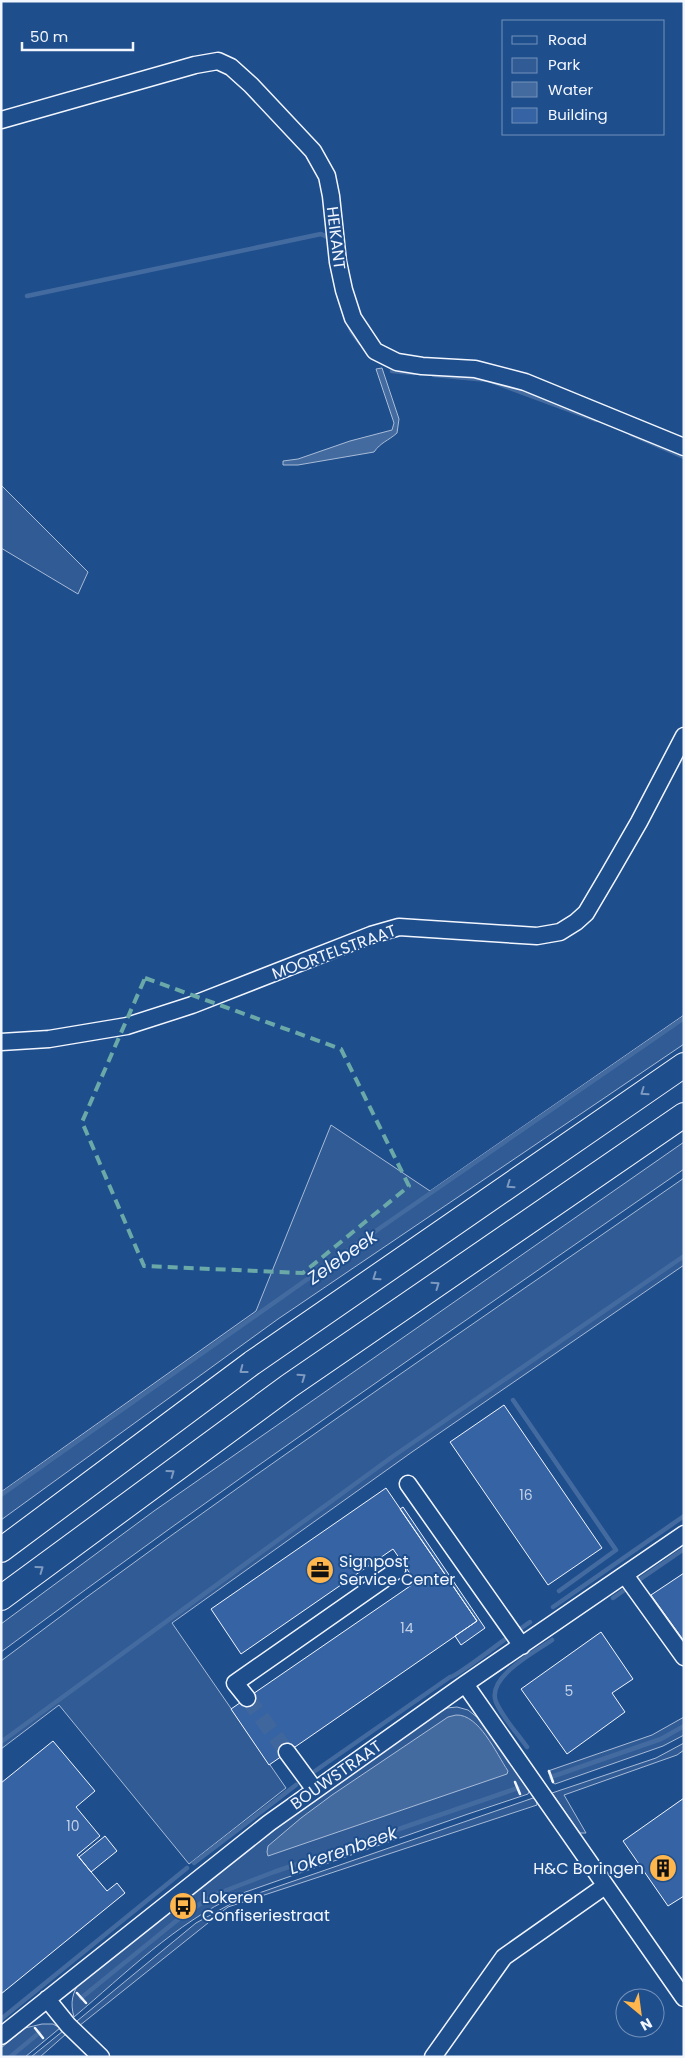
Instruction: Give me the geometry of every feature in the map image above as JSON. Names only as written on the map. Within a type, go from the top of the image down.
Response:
[{"type":"highway","points":[[1,1550],[252,1363],[684,1065]]},
{"type":"highway","points":[[1,1598],[289,1386],[684,1115]]},
{"type":"street","name":"HEIKANT","points":[[1,120],[195,65],[218,61],[230,67],[251,85],[313,151],[327,176],[338,262],[344,290],[354,318],[375,351],[397,362],[422,366],[475,369],[525,382],[684,447]]},
{"type":"street","name":"MOORTELSTRAAT","points":[[1,1042],[49,1039],[127,1026],[192,1005],[370,935],[399,927],[537,936],[560,932],[586,913],[639,822],[684,736]]},
{"type":"street","points":[[408,1484],[522,1646]]},
{"type":"street","name":"BOUWSTRAAT","points":[[1,2036],[269,1823],[465,1684],[684,1534]]},
{"type":"street","points":[[247,1698],[235,1682],[397,1570]]},
{"type":"street","points":[[625,1575],[684,1657]]},
{"type":"street","points":[[465,1684],[604,1886],[684,1998]]},
{"type":"street","points":[[287,1752],[315,1790]]},
{"type":"street","points":[[432,2057],[504,1957],[604,1886]]},
{"type":"street","points":[[46,1999],[68,2025],[101,2057]]},
{"type":"highlighted area","points":[[145,978],[341,1049],[409,1186],[303,1273],[144,1266],[82,1122]]},
{"type":"green space","points":[[1,485],[88,572],[78,594],[1,548]]},
{"type":"green space","points":[[684,1015],[684,1044],[278,1319],[1,1520],[1,1492],[256,1311],[331,1125],[430,1191]]},
{"type":"green space","points":[[684,1142],[684,1169],[170,1528],[1,1652],[1,1624],[154,1511]]},
{"type":"green space","points":[[684,1178],[684,1265],[412,1452],[172,1623],[286,1788],[189,1864],[59,1705],[1,1749],[1,1661],[254,1476]]},
{"type":"green space","points":[[457,1707],[468,1710],[483,1722],[530,1790],[528,1794],[237,1895],[193,1920],[172,1935],[74,2017],[73,1998],[81,1981],[261,1837],[435,1715],[447,1708]]},
{"type":"green space","points":[[684,1717],[684,1735],[663,1746],[555,1784],[552,1782],[548,1771],[652,1735]]},
{"type":"green space","points":[[684,1743],[684,1750],[677,1755],[564,1795],[586,1833],[580,1833],[552,1793],[656,1758]]},
{"type":"green space","points":[[536,1797],[537,1805],[228,1907],[79,2026],[77,2021],[196,1923],[236,1901]]},
{"type":"green space","points":[[42,2024],[53,2024],[60,2028],[25,2057],[1,2057],[1,2048],[25,2028]]},
{"type":"green space","points":[[63,2031],[66,2034],[40,2057],[31,2057]]},
{"type":"water","points":[[382,368],[399,419],[397,433],[374,452],[298,465],[283,465],[283,461],[298,459],[350,441],[392,430],[394,423],[376,369]]},
{"type":"water","points":[[464,1716],[472,1721],[486,1736],[508,1771],[507,1774],[268,1856],[268,1846],[301,1818],[448,1717]]},
{"type":"building","points":[[504,1405],[602,1548],[548,1585],[450,1442]]},
{"type":"building","points":[[386,1488],[477,1621],[269,1765],[231,1709],[416,1582],[393,1549],[241,1654],[211,1609]]},
{"type":"building","points":[[403,1507],[485,1628],[461,1645],[455,1636],[477,1621],[400,1509]]},
{"type":"building","points":[[684,1573],[684,1641],[651,1595]]},
{"type":"building","points":[[601,1632],[633,1679],[612,1693],[625,1712],[567,1754],[521,1689]]},
{"type":"building","points":[[53,1741],[95,1791],[76,1807],[100,1836],[77,1855],[107,1891],[117,1883],[125,1893],[1,1994],[1,1783]]},
{"type":"building","name":"H&C Boringen","points":[[684,1798],[684,1896],[668,1906],[623,1841]]},
{"type":"building","points":[[105,1836],[117,1851],[91,1872],[79,1857]]},
{"type":"waterway","points":[[27,296],[321,234],[331,239]]},
{"type":"waterway","points":[[349,325],[360,343]]},
{"type":"waterway","points":[[392,371],[414,373]]},
{"type":"waterway","points":[[434,375],[488,380],[596,420]]},
{"type":"waterway","points":[[631,434],[684,457]]},
{"type":"waterway","name":"Zelebeek","points":[[1,1495],[380,1228],[684,1018]]},
{"type":"waterway","points":[[1,1742],[392,1457],[684,1256]]},
{"type":"waterway","points":[[513,1400],[616,1550],[559,1591]]},
{"type":"waterway","points":[[553,1607],[684,1516]]},
{"type":"waterway","points":[[639,1580],[684,1549]]},
{"type":"waterway","points":[[613,1598],[626,1589]]},
{"type":"waterway","points":[[520,1629],[530,1622]]},
{"type":"waterway","points":[[315,1771],[504,1640]]},
{"type":"waterway","points":[[527,1747],[502,1714],[496,1702],[495,1693],[498,1683],[514,1666],[552,1640]]},
{"type":"waterway","name":"Lokerenbeek","points":[[551,1777],[661,1739],[684,1726]]},
{"type":"waterway","points":[[194,1863],[296,1785]]},
{"type":"waterway","name":"Lokerenbeek","points":[[81,1998],[186,1913],[214,1895],[274,1872],[518,1788]]},
{"type":"waterway","points":[[1,2019],[187,1868]]},
{"type":"waterway","name":"Lokerenbeek","points":[[10,2057],[39,2033]]},
{"type":"tunnel","points":[[247,1698],[287,1752]]},
{"type":"wall","points":[[549,1771],[553,1782]]},
{"type":"wall","points":[[515,1782],[520,1794]]},
{"type":"wall","points":[[77,1993],[86,2003]]},
{"type":"wall","points":[[35,2028],[43,2038]]},
{"type":"place","name":"Signpost Service Center","points":[[320,1570]]},
{"type":"place","name":"H&C Boringen","points":[[663,1868]]},
{"type":"place","name":"Lokeren Confiseriestraat","points":[[183,1906]]}]
